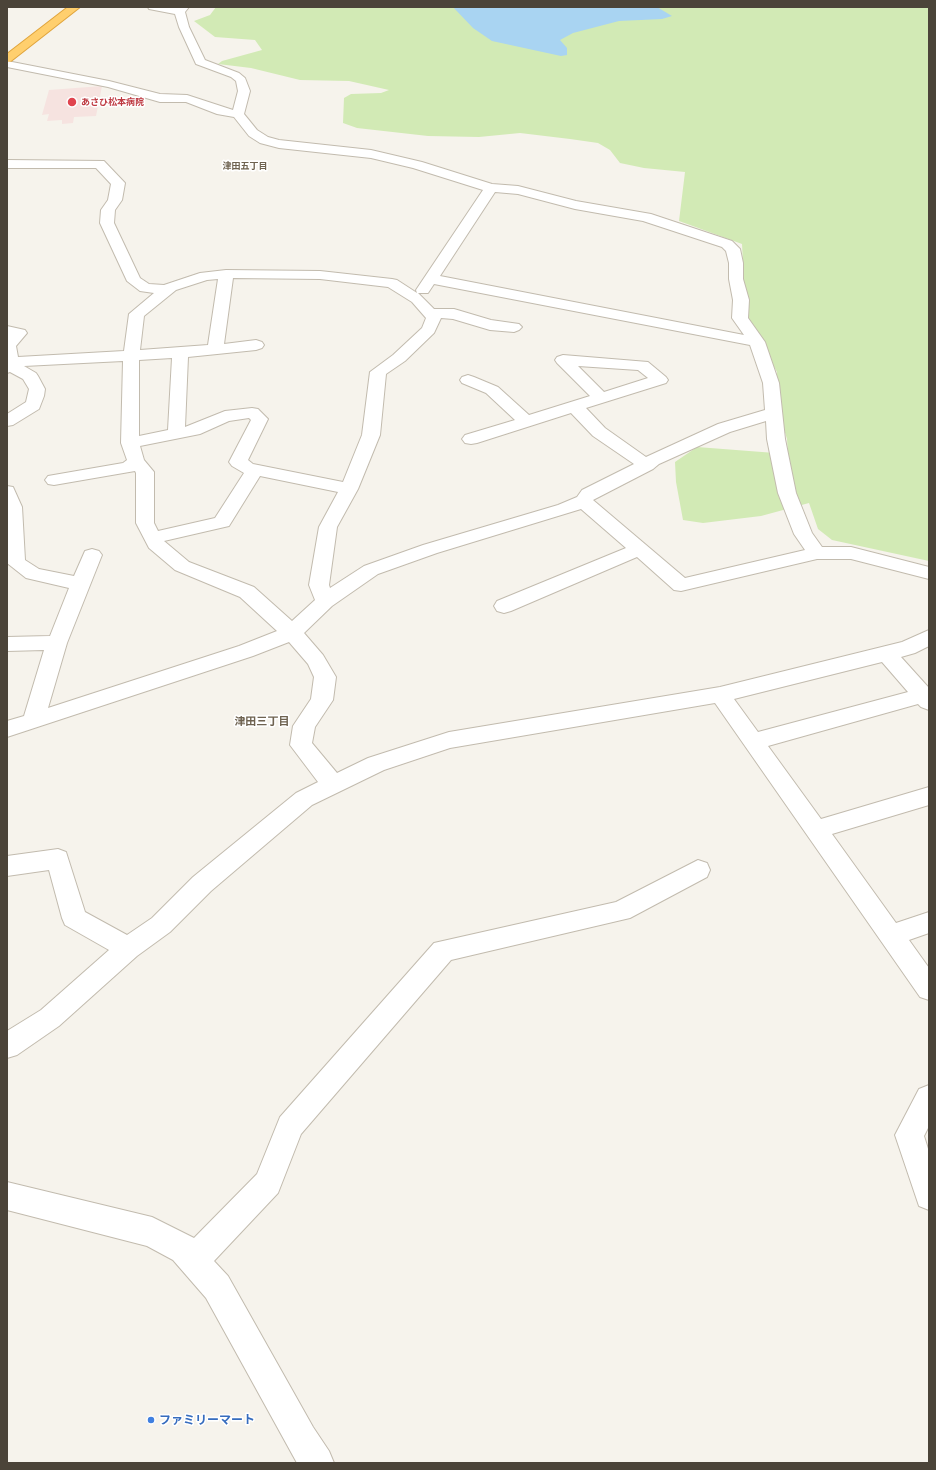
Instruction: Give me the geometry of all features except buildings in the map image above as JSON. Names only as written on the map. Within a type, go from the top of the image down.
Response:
[{"type":"highway","points":[[7,59],[75,7]]},
{"type":"street","points":[[153,7],[182,9],[184,27],[200,62],[235,75],[241,80],[244,91],[238,114]]},
{"type":"street","points":[[7,64],[109,84],[160,98],[187,99],[221,111],[238,114],[253,133],[264,140],[320,149],[371,154],[417,165],[491,188],[518,190],[576,205],[646,217],[727,244],[733,249],[735,256],[736,279],[741,300],[740,318],[757,342],[771,383],[776,439],[787,494],[803,534],[817,553]]},
{"type":"street","points":[[7,164],[99,164],[118,183],[115,200],[108,210],[107,223],[134,281],[144,288],[168,290]]},
{"type":"street","points":[[417,299],[491,188]]},
{"type":"street","points":[[215,349],[226,274]]},
{"type":"street","points":[[325,601],[319,585],[328,527],[349,489],[371,435],[378,372],[399,358],[429,330],[434,317],[417,299],[392,283],[320,275],[226,274],[205,276],[168,290],[136,314],[131,355],[130,443],[136,461],[145,472],[144,523],[156,544],[182,566],[247,592],[292,633],[316,660],[325,677],[322,700],[304,726],[301,745],[334,785]]},
{"type":"street","points":[[431,279],[757,342]]},
{"type":"street","points":[[431,313],[454,314],[490,325],[514,327]]},
{"type":"street","points":[[7,331],[18,333],[8,345],[9,367]]},
{"type":"street","points":[[9,367],[23,361],[180,353],[256,345]]},
{"type":"street","points":[[176,432],[180,353]]},
{"type":"street","points":[[471,439],[660,380],[642,365],[563,360],[602,398]]},
{"type":"street","points":[[7,421],[33,405],[37,390],[30,376],[9,367]]},
{"type":"street","points":[[468,380],[492,390],[526,421]]},
{"type":"street","points":[[574,406],[599,432],[647,464]]},
{"type":"street","points":[[7,729],[246,651],[292,633],[325,601],[371,570],[430,549],[558,512],[583,501],[588,494],[653,460],[724,428],[774,413]]},
{"type":"street","points":[[130,443],[176,432],[194,430],[225,416],[252,414],[260,419],[238,462],[247,468],[349,489]]},
{"type":"street","points":[[54,480],[128,467],[136,461]]},
{"type":"street","points":[[152,538],[222,522],[256,470]]},
{"type":"street","points":[[7,491],[13,507],[16,562],[33,574],[81,584]]},
{"type":"street","points":[[583,501],[681,585],[817,553],[851,553],[929,573]]},
{"type":"street","points":[[504,606],[640,549]]},
{"type":"street","points":[[33,720],[57,643],[92,555]]},
{"type":"street","points":[[7,1046],[50,1018],[128,948],[160,925],[202,884],[304,799],[376,764],[449,740],[720,696],[887,654],[908,648],[929,637]]},
{"type":"street","points":[[7,644],[57,643]]},
{"type":"street","points":[[753,742],[926,698],[887,654]]},
{"type":"street","points":[[720,696],[929,989]]},
{"type":"street","points":[[816,830],[929,796]]},
{"type":"street","points":[[7,866],[58,859],[74,918],[128,948]]},
{"type":"street","points":[[194,1260],[268,1184],[290,1126],[444,951],[621,911],[698,870]]},
{"type":"street","points":[[891,936],[929,922]]},
{"type":"street","points":[[929,1098],[909,1135],[929,1196]]},
{"type":"street","points":[[7,1196],[152,1232],[184,1249],[217,1287],[301,1439],[317,1463]]},
{"type":"shaded area","name":"あさひ松本病院","points":[[102,86],[96,116],[74,117],[73,123],[62,124],[62,120],[47,121],[49,114],[42,115],[49,90]]},
{"type":"green space","points":[[216,7],[929,7],[929,561],[832,540],[818,529],[809,503],[761,516],[703,523],[683,520],[676,482],[675,462],[697,447],[788,454],[787,439],[773,388],[777,372],[746,318],[742,244],[679,221],[685,172],[644,168],[620,163],[610,150],[598,143],[570,139],[520,133],[479,137],[428,136],[357,128],[343,123],[344,98],[351,94],[381,93],[389,90],[349,81],[300,80],[251,68],[218,64],[222,61],[262,50],[255,40],[215,37],[194,21],[210,15]]},
{"type":"water","points":[[453,7],[657,7],[672,16],[662,19],[619,21],[573,33],[560,40],[567,48],[567,55],[561,56],[492,41],[473,28]]},
{"type":"place","name":"あさひ松本病院","points":[[72,102]]},
{"type":"place","name":"ファミリーマート","points":[[151,1420]]},
{"type":"district","name":"津田五丁目","points":[[245,166]]},
{"type":"district","name":"津田三丁目","points":[[262,722]]}]
